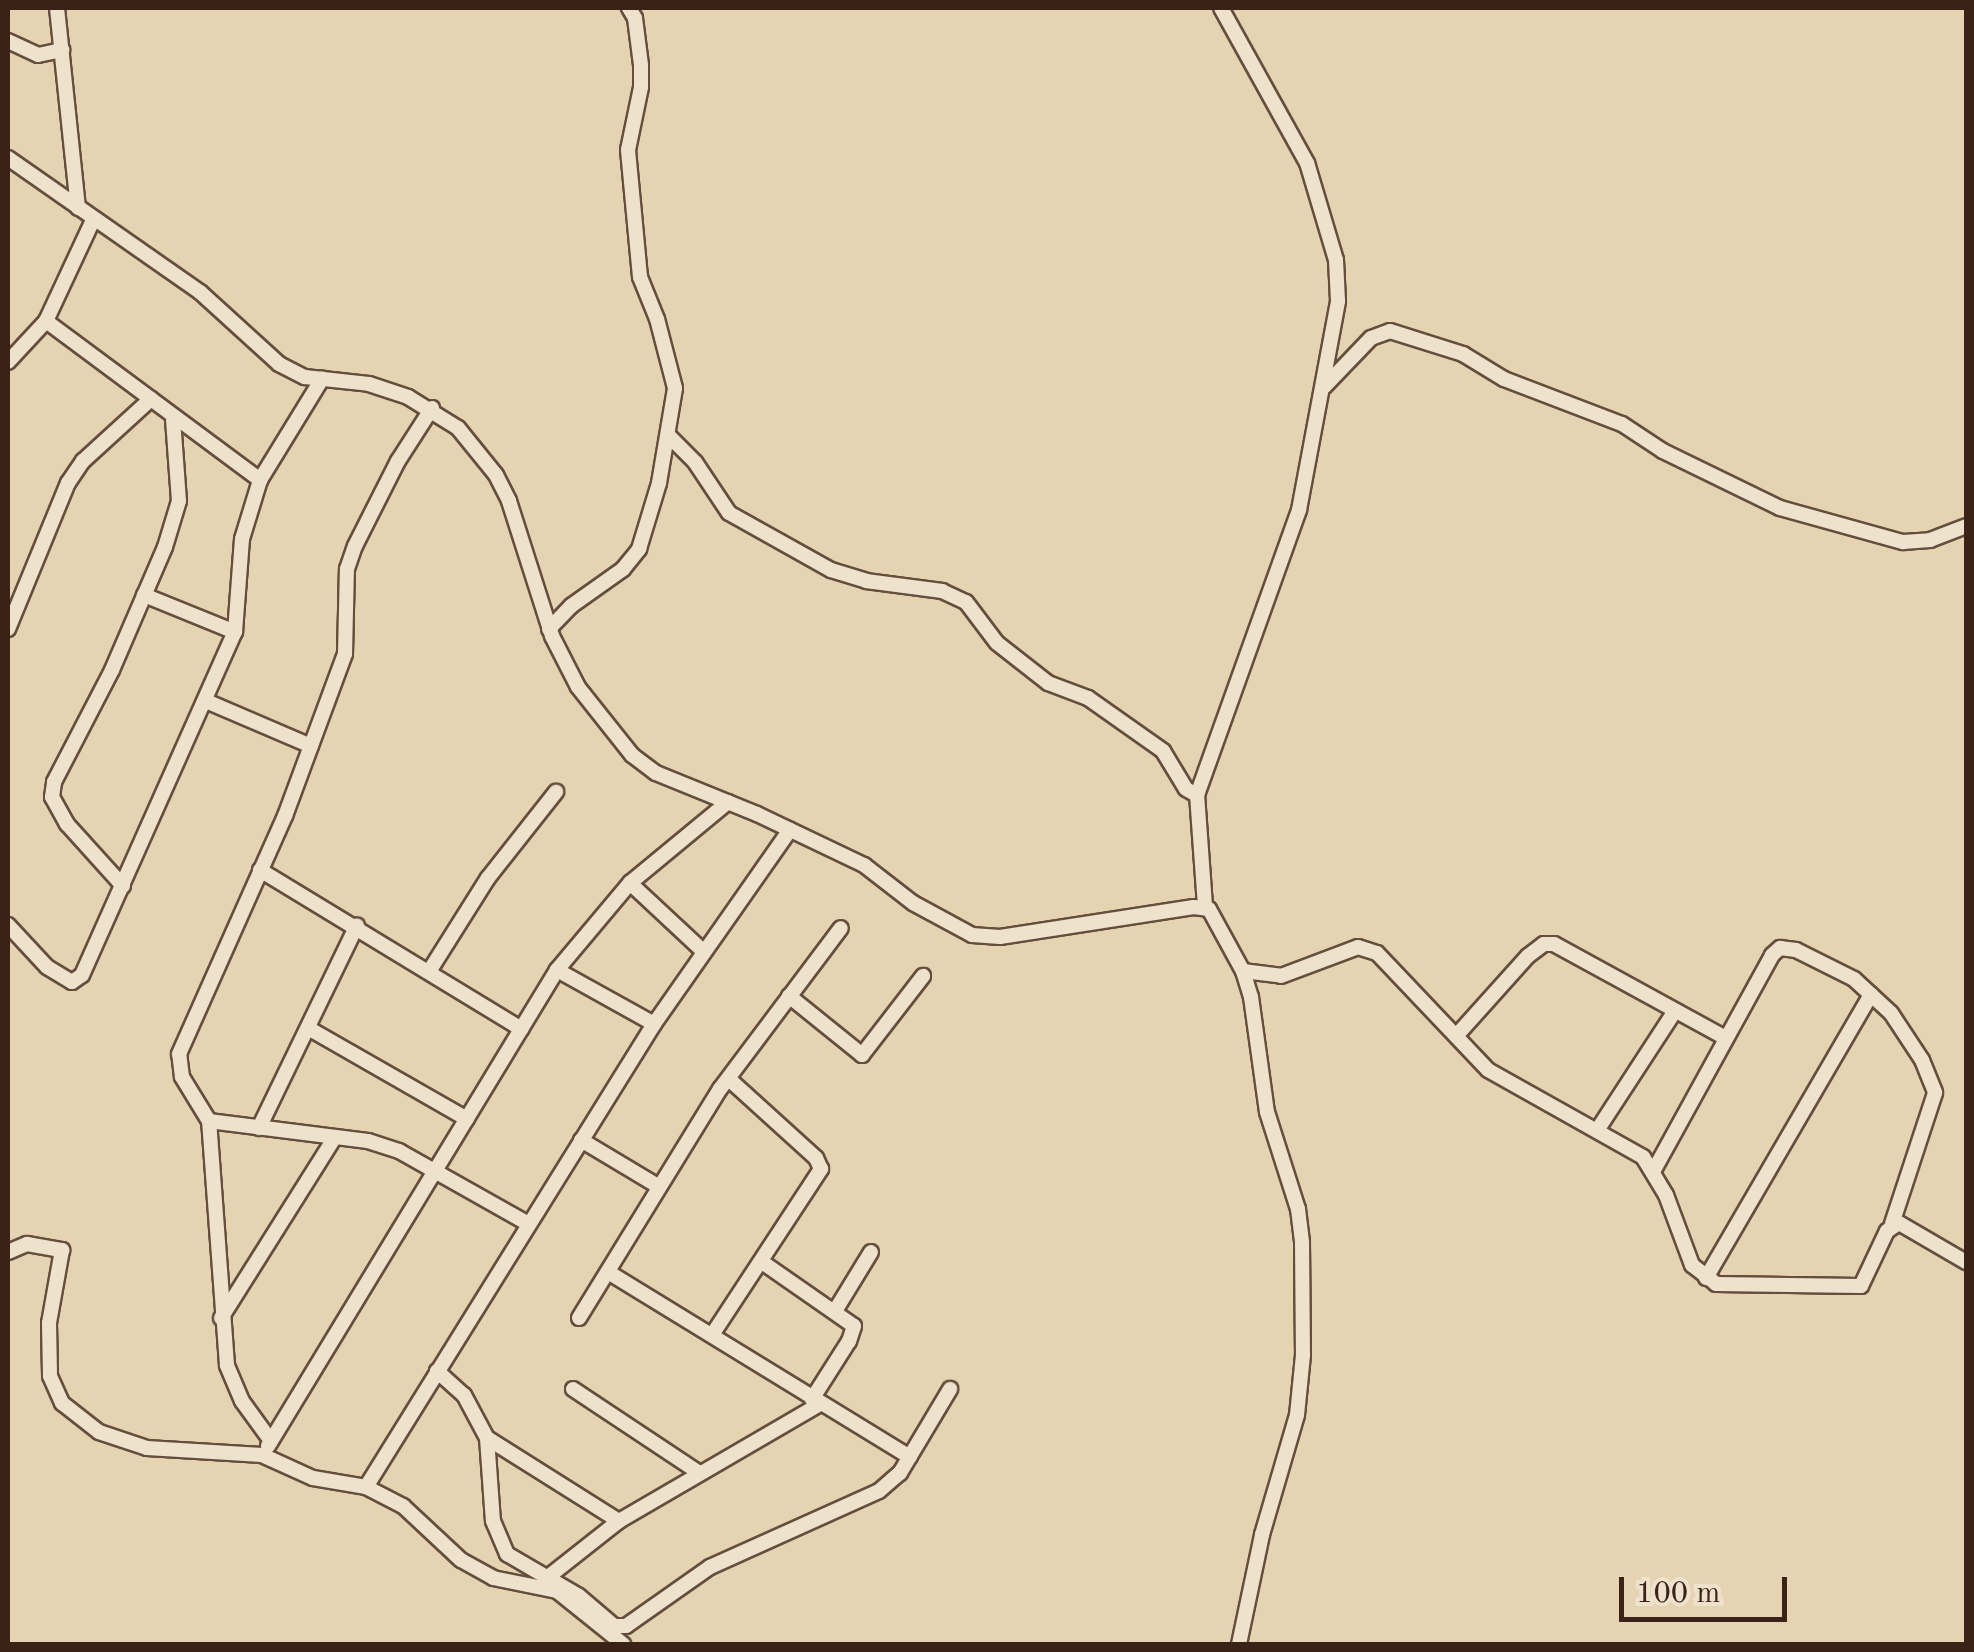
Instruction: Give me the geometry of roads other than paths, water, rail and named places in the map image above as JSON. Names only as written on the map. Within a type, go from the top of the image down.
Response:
[{"type":"street","points":[[57,8],[78,208]]},
{"type":"street","points":[[550,629],[571,606],[635,556],[668,435],[676,388],[657,319],[640,277],[628,150],[641,87],[641,65],[635,18],[628,8]]},
{"type":"street","points":[[1221,8],[1307,162],[1328,228],[1338,301],[1324,387],[1285,560],[1196,795],[1205,906],[1243,971],[1267,1112],[1298,1209],[1303,1355],[1297,1415],[1262,1536],[1239,1644]]},
{"type":"street","points":[[8,41],[38,55],[62,50]]},
{"type":"street","points":[[8,158],[200,292],[278,364],[322,378],[369,384],[432,408],[458,428],[496,474],[510,501],[550,629],[578,687],[632,755],[656,773],[864,865],[913,903],[972,935],[1017,935],[1205,906]]},
{"type":"street","points":[[11,352],[46,321],[94,220]]},
{"type":"street","points":[[46,321],[151,399],[173,420],[260,480]]},
{"type":"street","points":[[1324,387],[1371,338],[1390,331],[1463,354],[1504,379],[1622,424],[1664,451],[1780,508],[1903,542],[1930,540],[1966,526]]},
{"type":"street","points":[[8,924],[46,967],[76,982],[235,632],[242,539],[260,480],[322,378]]},
{"type":"street","points":[[8,629],[68,483],[83,461],[151,399]]},
{"type":"street","points":[[271,1441],[242,1401],[226,1365],[209,1121],[182,1077],[178,1054],[312,746],[345,654],[347,568],[354,546],[398,461],[432,408]]},
{"type":"street","points":[[122,886],[67,824],[52,797],[54,782],[90,716],[144,595],[179,501],[173,420]]},
{"type":"street","points":[[668,435],[695,462],[729,513],[831,570],[866,581],[942,591],[966,602],[997,643],[1048,684],[1088,698],[1163,751],[1186,789],[1196,795]]},
{"type":"street","points":[[144,595],[235,632]]},
{"type":"street","points":[[206,701],[312,746]]},
{"type":"street","points":[[430,970],[488,878],[556,792]]},
{"type":"street","points":[[262,1455],[556,970],[630,883],[728,802]]},
{"type":"street","points":[[366,1488],[526,1224],[654,1024],[790,830]]},
{"type":"street","points":[[260,870],[357,925],[521,1029]]},
{"type":"street","points":[[630,883],[704,952]]},
{"type":"street","points":[[259,1128],[357,925]]},
{"type":"street","points":[[579,1318],[658,1186],[729,1079],[841,928]]},
{"type":"street","points":[[1457,1036],[1503,982],[1544,944],[1554,944],[1726,1038]]},
{"type":"street","points":[[1243,971],[1282,976],[1365,947],[1395,969],[1502,1080],[1598,1129],[1643,1157],[1654,1170],[1686,1253],[1706,1278],[1734,1286],[1860,1286],[1892,1224],[1935,1093],[1922,1060],[1892,1013],[1822,961],[1780,948],[1772,955],[1654,1170]]},
{"type":"street","points":[[556,970],[654,1024]]},
{"type":"street","points":[[789,996],[862,1055],[922,976]]},
{"type":"street","points":[[1706,1278],[1871,994]]},
{"type":"street","points":[[1598,1129],[1674,1010]]},
{"type":"street","points":[[308,1028],[467,1120]]},
{"type":"street","points":[[712,1335],[821,1168],[816,1158],[729,1079]]},
{"type":"street","points":[[209,1121],[334,1140],[368,1141],[438,1170],[526,1224]]},
{"type":"street","points":[[221,1318],[334,1140]]},
{"type":"street","points":[[581,1140],[658,1186]]},
{"type":"street","points":[[1892,1224],[1913,1230],[1966,1262]]},
{"type":"street","points":[[8,1252],[27,1244],[48,1245],[64,1254],[49,1323],[50,1376],[55,1394],[84,1422],[100,1432],[148,1448],[262,1455],[313,1478],[366,1488],[403,1506],[461,1560],[493,1578],[557,1591],[615,1643]]},
{"type":"street","points":[[835,1311],[871,1252]]},
{"type":"street","points":[[548,1577],[618,1521],[816,1402],[855,1330],[835,1311],[762,1262]]},
{"type":"street","points":[[608,1272],[910,1457]]},
{"type":"street","points":[[437,1371],[464,1395],[487,1438],[497,1540],[507,1554],[548,1577],[605,1622],[626,1626],[710,1567],[879,1491],[910,1457],[950,1389]]},
{"type":"street","points":[[573,1389],[698,1472]]},
{"type":"street","points":[[487,1438],[618,1521]]}]
